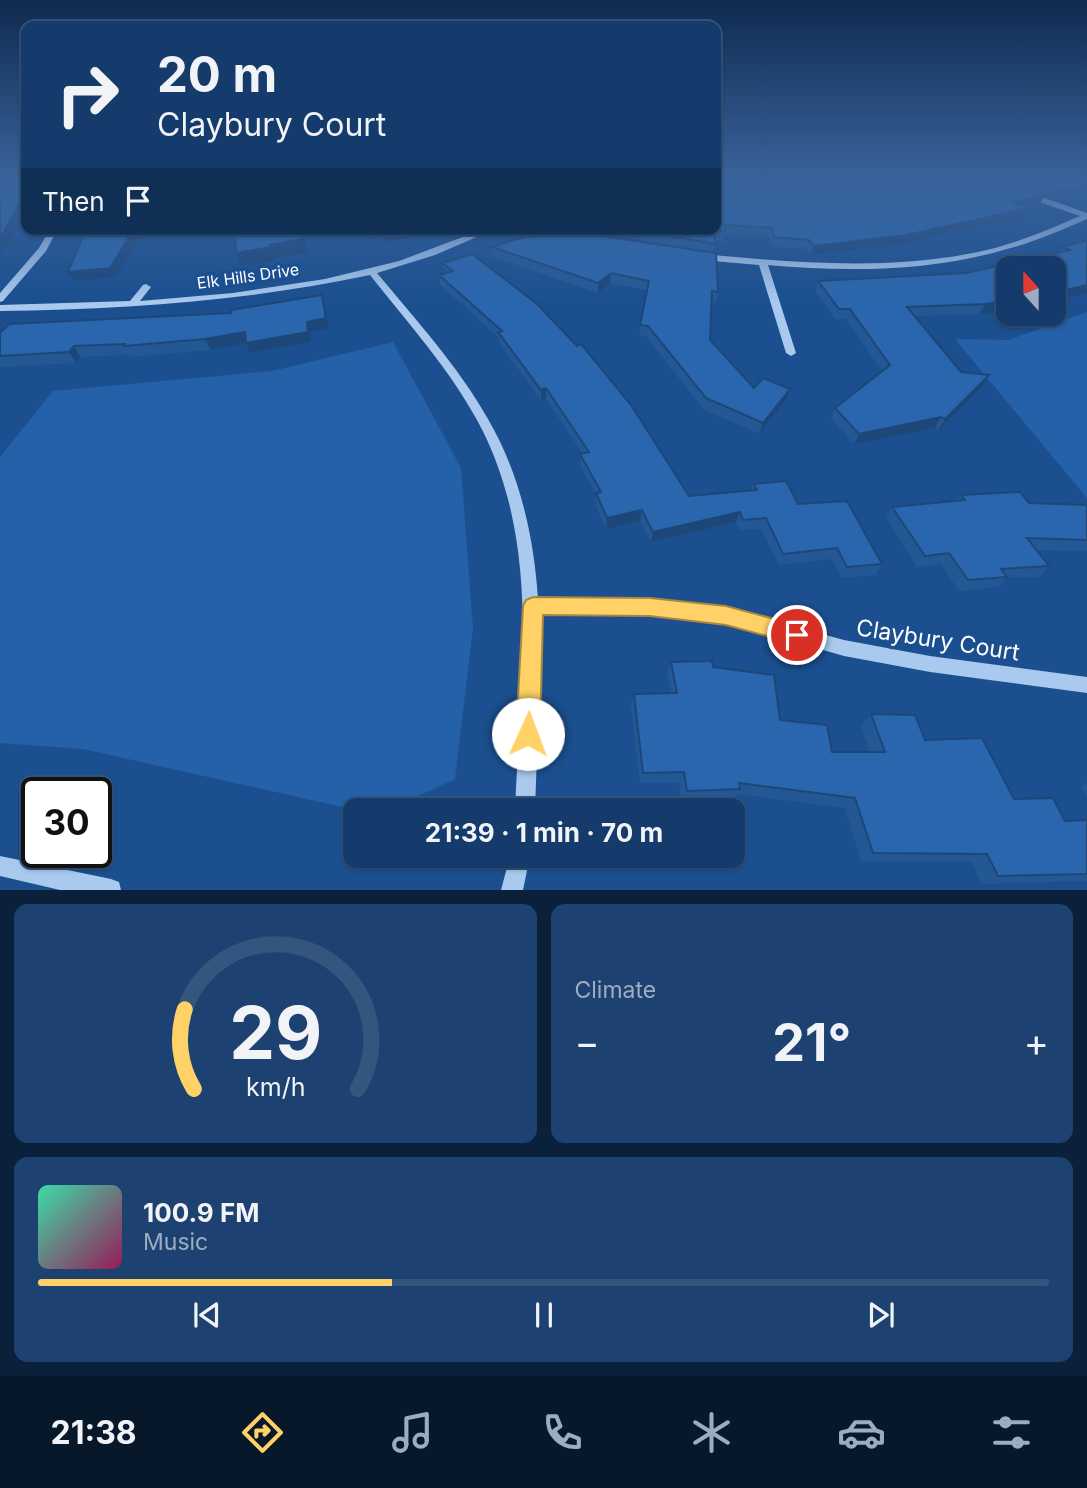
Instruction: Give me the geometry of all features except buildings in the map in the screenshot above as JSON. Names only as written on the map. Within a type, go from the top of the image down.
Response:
[{"type":"street","points":[[686,255],[822,266],[891,265],[990,252],[1031,240],[1081,219]]},
{"type":"street","points":[[0,299],[28,267],[50,235]]},
{"type":"street","name":"Elk Hills Drive","points":[[0,308],[86,308],[232,295],[372,272],[477,235]]},
{"type":"street","points":[[763,263],[791,353]]},
{"type":"street","points":[[372,272],[460,386],[495,444],[519,514],[533,606],[525,798]]},
{"type":"street","points":[[133,304],[146,287]]},
{"type":"street","name":"Claybury Court","points":[[533,606],[650,607],[726,615],[844,648],[930,664],[1087,685]]},
{"type":"street","points":[[0,866],[111,890]]},
{"type":"street","points":[[512,890],[517,868]]},
{"type":"shaded area","points":[[1087,312],[1087,498],[955,339],[1008,340],[1048,326],[1066,326],[1066,319]]},
{"type":"shaded area","points":[[393,342],[461,468],[473,628],[455,779],[414,798],[343,798],[343,807],[83,749],[0,743],[0,457],[53,391],[272,371]]},
{"type":"route","points":[[528,734],[533,606],[650,607],[726,615],[797,635]]}]
